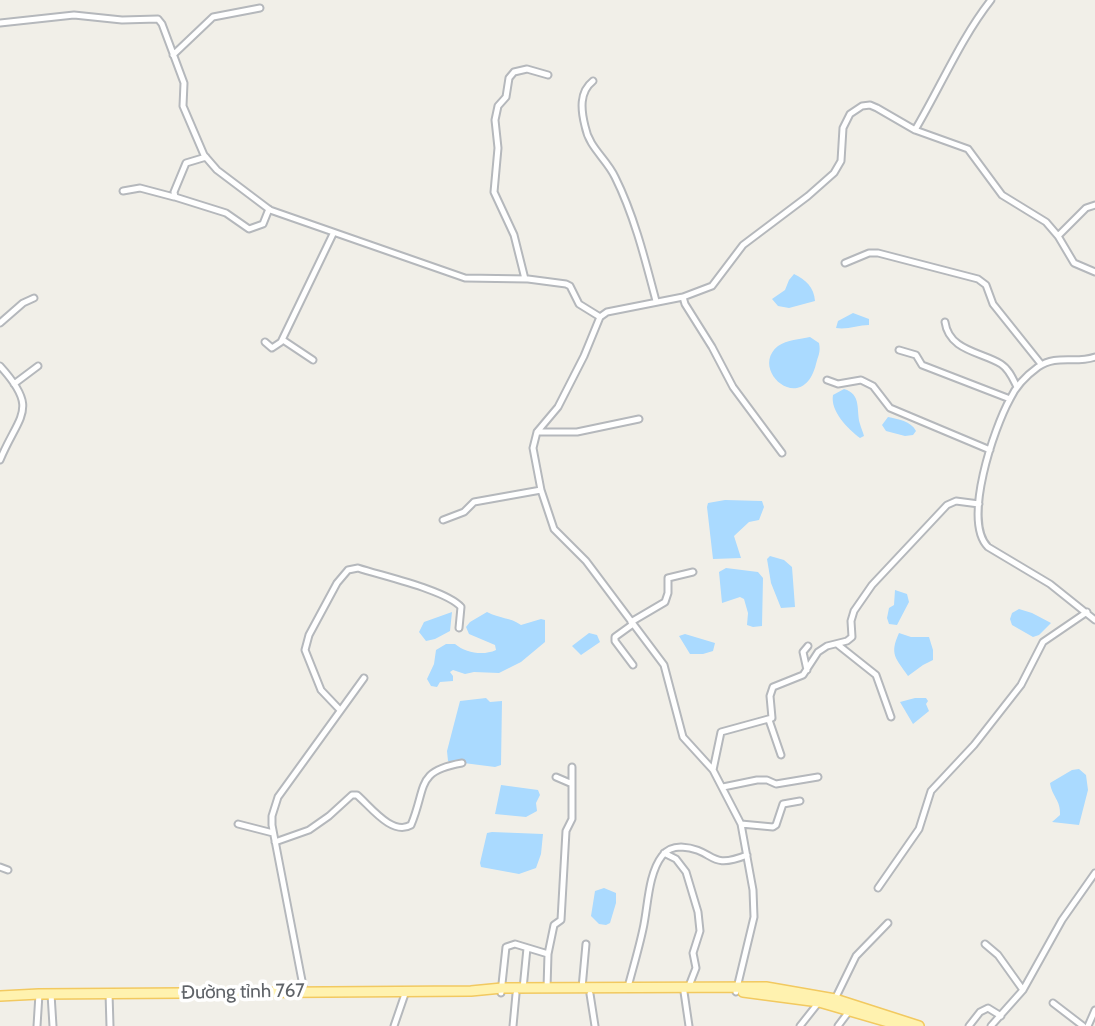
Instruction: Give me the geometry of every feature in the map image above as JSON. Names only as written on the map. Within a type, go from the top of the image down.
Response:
[{"type":"main road","name":"Đường tỉnh 767","points":[[520,991],[547,988],[586,991],[628,987],[687,989]]},
{"type":"main road","name":"Đường tỉnh 767","points":[[0,996],[766,987],[835,999],[919,1026]]},
{"type":"main road","name":"Đường tỉnh 767","points":[[736,989],[819,1002],[902,1026]]},
{"type":"street","points":[[915,130],[970,28],[991,0]]},
{"type":"street","points":[[173,55],[213,18],[260,8]]},
{"type":"street","points":[[0,23],[74,15],[122,20],[152,18],[162,24],[184,83],[183,106],[206,157],[217,170],[269,209],[333,234],[465,278],[560,282],[570,286],[579,304],[600,317]]},
{"type":"street","points":[[525,279],[514,236],[494,192],[499,139],[495,120],[498,106],[506,97],[508,82],[514,72],[527,69],[548,75]]},
{"type":"street","points":[[593,81],[588,85],[582,99],[587,136],[593,148],[609,165],[627,204],[656,301]]},
{"type":"street","points":[[736,989],[754,917],[753,890],[741,824],[713,770],[683,737],[669,679],[657,655],[586,561],[554,529],[541,490],[533,448],[537,432],[558,407],[600,317],[607,312],[683,297],[712,286],[743,245],[834,173],[841,161],[846,120],[856,110],[870,105],[915,130],[968,149],[1002,195],[1046,222],[1074,263],[1095,272]]},
{"type":"street","points":[[175,197],[174,192],[186,163],[192,159],[206,157]]},
{"type":"street","points":[[123,191],[141,188],[175,197],[226,213],[249,229],[263,224],[269,209]]},
{"type":"street","points":[[1058,236],[1086,208],[1095,205]]},
{"type":"street","points":[[265,342],[273,348],[283,340],[333,234]]},
{"type":"street","points":[[845,263],[869,253],[878,253],[978,279],[986,285],[993,304],[1041,364]]},
{"type":"street","points":[[683,297],[733,387],[782,453]]},
{"type":"street","points":[[0,323],[23,303],[34,298]]},
{"type":"street","points":[[945,322],[947,330],[955,340],[972,353],[1003,365],[1017,387]]},
{"type":"street","points":[[283,340],[313,360]]},
{"type":"street","points":[[900,350],[916,355],[922,365],[1010,399]]},
{"type":"street","points":[[1095,357],[1082,360],[1059,358],[1041,364],[1017,387],[990,450],[978,523],[984,543],[1050,584],[1095,620]]},
{"type":"street","points":[[0,366],[23,398],[24,409],[17,429],[0,460]]},
{"type":"street","points":[[14,384],[38,366]]},
{"type":"street","points":[[827,380],[838,384],[861,380],[873,386],[890,408],[990,450]]},
{"type":"street","points":[[537,432],[577,432],[639,419]]},
{"type":"street","points":[[443,520],[464,512],[474,502],[541,490]]},
{"type":"street","points":[[713,770],[721,732],[769,720],[773,715],[770,696],[773,687],[797,678],[807,670],[818,652],[852,637],[851,621],[854,611],[872,584],[947,505],[956,500],[979,504]]},
{"type":"street","points":[[340,710],[321,690],[305,650],[309,635],[337,583],[348,570],[355,568],[370,572],[425,589],[457,603],[461,607],[459,628]]},
{"type":"street","points":[[633,665],[617,646],[615,637],[665,602],[668,579],[693,572]]},
{"type":"street","points":[[878,888],[919,829],[931,790],[974,745],[1021,685],[1043,642],[1087,612]]},
{"type":"street","points":[[837,644],[876,675],[891,717]]},
{"type":"street","points":[[807,670],[803,652],[808,646]]},
{"type":"street","points":[[304,991],[272,816],[278,797],[363,678]]},
{"type":"street","points":[[660,681],[669,679]]},
{"type":"street","points":[[769,720],[781,755]]},
{"type":"street","points":[[275,842],[309,830],[329,816],[352,794],[357,795],[391,825],[406,828],[411,825],[428,776],[441,767],[462,763]]},
{"type":"street","points":[[547,988],[548,954],[554,925],[561,920],[566,831],[572,819],[572,767]]},
{"type":"street","points":[[556,777],[570,783]]},
{"type":"street","points":[[723,787],[757,780],[767,780],[776,785],[818,777]]},
{"type":"street","points":[[741,824],[773,827],[783,804],[800,801]]},
{"type":"street","points":[[238,824],[273,833]]},
{"type":"street","points":[[628,987],[656,868],[664,853],[677,847],[691,848],[719,862],[747,855]]},
{"type":"street","points":[[664,853],[676,859],[686,872],[698,912],[700,931],[693,953],[696,968],[687,989],[689,1026]]},
{"type":"street","points":[[0,867],[8,870]]},
{"type":"street","points":[[991,1026],[1023,990],[1062,920],[1095,873]]},
{"type":"street","points":[[835,999],[856,956],[888,923]]},
{"type":"street","points":[[502,991],[506,947],[514,944],[548,954]]},
{"type":"street","points":[[586,944],[586,991],[595,1026]]},
{"type":"street","points":[[985,944],[998,956],[1023,990]]},
{"type":"street","points":[[513,1026],[527,948]]},
{"type":"street","points":[[394,1026],[406,991]]},
{"type":"street","points":[[108,993],[110,1026]]},
{"type":"street","points":[[37,1026],[39,994]]},
{"type":"street","points":[[51,994],[53,1026]]},
{"type":"street","points":[[800,1026],[819,1002]]},
{"type":"street","points":[[1053,1003],[1083,1026]]},
{"type":"street","points":[[969,1026],[980,1012],[988,1008],[1002,1016]]},
{"type":"street","points":[[838,1026],[850,1010]]},
{"type":"street","points":[[1088,1026],[1095,1010]]},
{"type":"water","points":[[794,274],[809,284],[815,301],[789,308],[778,306],[772,299],[785,290]]},
{"type":"water","points":[[853,313],[869,319],[869,325],[836,328],[838,321]]},
{"type":"water","points":[[810,337],[819,343],[820,349],[809,379],[800,387],[790,388],[781,384],[773,376],[769,366],[770,356],[782,344]]},
{"type":"water","points":[[844,389],[850,391],[856,399],[864,436],[860,438],[845,425],[834,407],[833,395]]},
{"type":"water","points":[[888,417],[908,423],[916,431],[913,435],[905,436],[886,431],[882,425]]},
{"type":"water","points":[[725,500],[762,501],[764,507],[759,520],[749,522],[734,536],[741,558],[713,559],[707,507],[708,503]]},
{"type":"water","points":[[770,556],[784,560],[792,567],[795,607],[781,608],[771,583],[767,559]]},
{"type":"water","points":[[726,568],[758,572],[763,578],[762,626],[747,625],[748,613],[744,599],[740,597],[722,603],[719,572]]},
{"type":"water","points":[[895,590],[907,594],[909,602],[897,625],[889,624],[887,618],[889,608],[894,605]]},
{"type":"water","points":[[1019,609],[1051,623],[1039,635],[1033,637],[1012,625],[1012,613]]},
{"type":"water","points":[[452,612],[450,631],[426,641],[419,632],[424,622]]},
{"type":"water","points":[[487,612],[521,625],[545,620],[545,642],[521,662],[499,673],[465,674],[453,670],[450,672],[453,681],[440,682],[437,687],[431,686],[427,679],[434,664],[436,650],[446,644],[455,644],[475,653],[496,650],[495,645],[469,634],[466,627]]},
{"type":"water","points":[[589,633],[597,635],[600,642],[581,655],[572,646]]},
{"type":"water","points":[[899,633],[911,637],[929,637],[933,650],[933,660],[908,676],[894,652]]},
{"type":"water","points":[[685,634],[715,643],[713,651],[690,654],[679,636]]},
{"type":"water","points":[[486,698],[490,702],[502,701],[501,765],[495,767],[448,761],[447,751],[460,701]]},
{"type":"water","points":[[926,698],[929,711],[913,724],[900,702]]},
{"type":"water","points":[[1079,769],[1086,775],[1088,790],[1079,825],[1052,822],[1060,815],[1060,810],[1050,783],[1072,770]]},
{"type":"water","points":[[501,785],[538,790],[540,795],[536,803],[537,811],[526,817],[495,814]]},
{"type":"water","points":[[487,833],[543,834],[536,868],[519,874],[481,867]]},
{"type":"water","points":[[604,888],[616,893],[610,923],[606,925],[599,924],[591,916],[595,891]]}]
